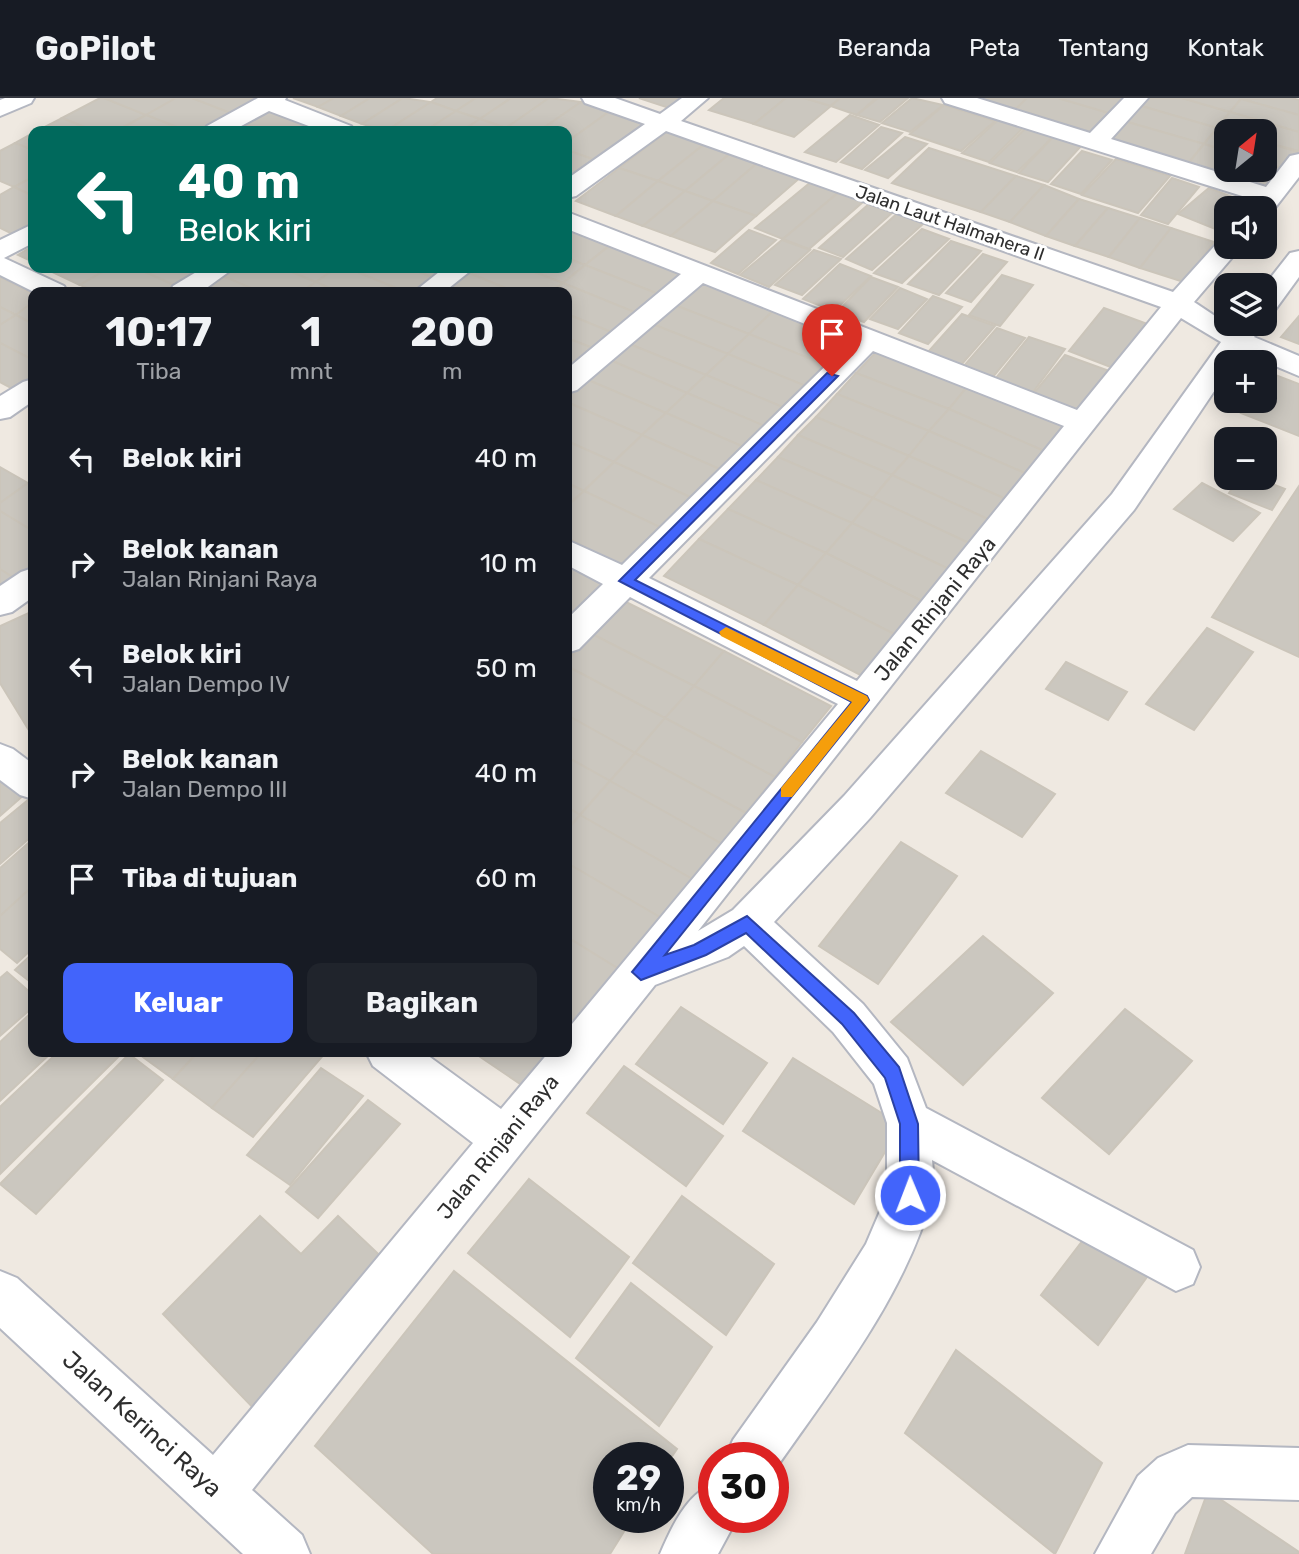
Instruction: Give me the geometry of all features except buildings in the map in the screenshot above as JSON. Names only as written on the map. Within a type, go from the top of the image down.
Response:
[{"type":"street","points":[[0,109],[23,98]]},
{"type":"street","name":"Jalan Laut Halmahera II","points":[[593,98],[1178,304],[1214,319]]},
{"type":"street","points":[[572,187],[697,98]]},
{"type":"street","points":[[953,98],[1095,142],[1247,196]]},
{"type":"street","points":[[1095,142],[1137,98]]},
{"type":"street","points":[[224,126],[272,100],[332,126]]},
{"type":"street","points":[[1272,196],[1299,161]]},
{"type":"street","points":[[572,222],[1083,423]]},
{"type":"street","points":[[0,251],[28,235]]},
{"type":"street","points":[[1277,288],[1299,258]]},
{"type":"street","name":"Jalan Rinjani Raya","points":[[572,1057],[862,700],[1178,304],[1217,259]]},
{"type":"street","points":[[0,265],[44,287]]},
{"type":"street","points":[[572,380],[700,272]]},
{"type":"street","points":[[191,287],[213,273]]},
{"type":"street","points":[[434,287],[454,273]]},
{"type":"street","points":[[641,972],[704,948],[747,923],[858,807],[1123,502],[1211,373],[1241,336]]},
{"type":"street","name":"Jalan Laut Halmahera II","points":[[1250,336],[1299,367]]},
{"type":"street","points":[[572,635],[869,339]]},
{"type":"street","points":[[0,410],[28,391]]},
{"type":"street","points":[[572,554],[862,700]]},
{"type":"street","points":[[0,603],[28,583]]},
{"type":"street","points":[[0,759],[28,780]]},
{"type":"street","points":[[747,923],[848,1018],[892,1073],[909,1124],[910,1195],[883,1261],[835,1340],[762,1442]]},
{"type":"street","points":[[395,1057],[505,1139]]},
{"type":"street","name":"Jalan Rinjani Raya","points":[[216,1493],[572,1057]]},
{"type":"street","points":[[909,1124],[1176,1266]]},
{"type":"street","name":"Jalan Kerinci Raya","points":[[0,1295],[284,1554]]},
{"type":"street","points":[[1122,1554],[1153,1499],[1173,1476],[1188,1471],[1299,1475]]},
{"type":"street","points":[[687,1554],[700,1533]]},
{"type":"slow traffic","points":[[726,632],[862,700],[787,793]]},
{"type":"route","points":[[832,376],[626,581],[862,700],[641,972],[713,944],[747,923],[848,1018],[892,1073],[909,1124],[910,1195]]}]
